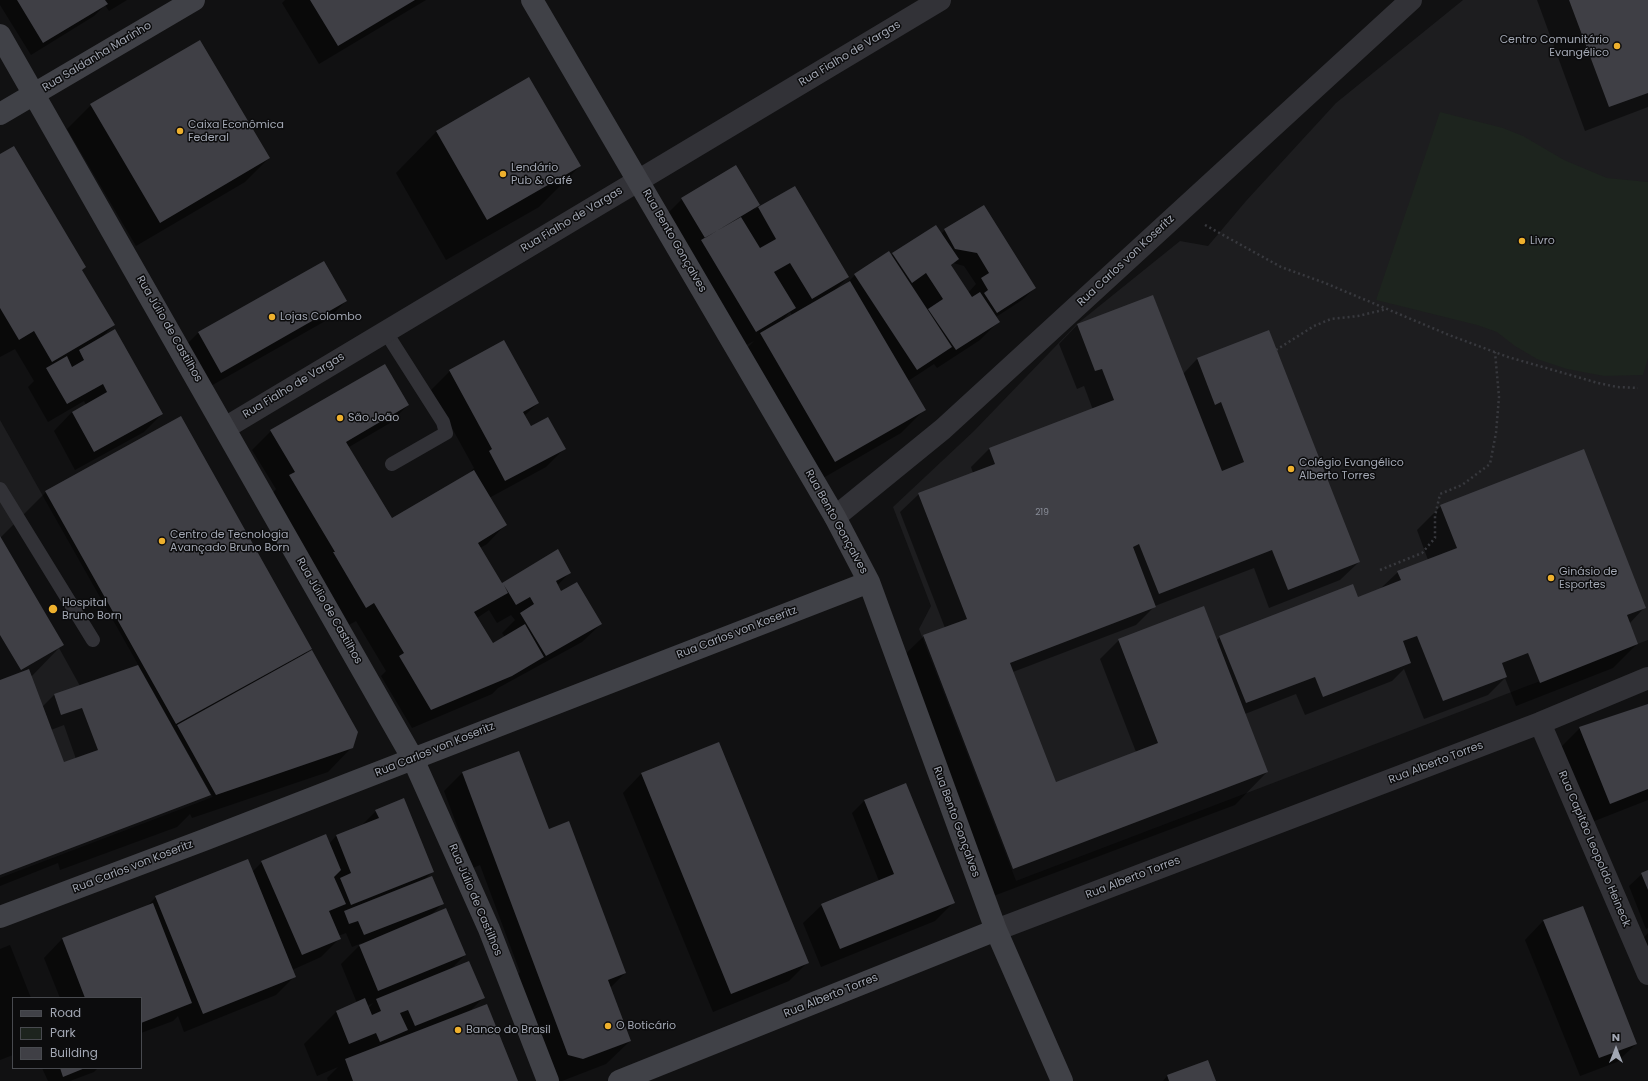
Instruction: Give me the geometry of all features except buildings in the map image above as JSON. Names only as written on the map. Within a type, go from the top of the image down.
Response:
[{"type":"street","name":"Rua Saldanha Marinho","points":[[0,114],[194,0]]},
{"type":"street","name":"Rua Bento Gonçalves","points":[[532,0],[836,517],[869,582],[996,930],[1062,1081]]},
{"type":"street","name":"Rua Fialho de Vargas","points":[[225,428],[940,0]]},
{"type":"street","name":"Rua Carlos von Koseritz","points":[[836,517],[943,429],[1411,0]]},
{"type":"street","name":"Rua Júlio de Castilhos","points":[[0,35],[413,759],[489,929],[548,1081]]},
{"type":"street","name":"Rua Carlos von Koseritz","points":[[0,917],[204,840],[869,582]]},
{"type":"street","name":"Rua Alberto Torres","points":[[619,1081],[996,930],[1540,723],[1648,678]]},
{"type":"street","name":"Rua Capitão Leopoldo Heineck","points":[[1540,723],[1648,974]]},
{"type":"lane","points":[[385,331],[443,422],[446,433],[392,464]]},
{"type":"lane","points":[[0,490],[93,640]]},
{"type":"path","points":[[1180,211],[1282,267],[1495,352],[1550,370],[1598,383],[1617,387],[1638,388]]},
{"type":"path","points":[[1276,350],[1314,326],[1331,319],[1358,316],[1388,309]]},
{"type":"path","points":[[1380,570],[1422,553],[1435,538],[1435,516],[1440,494],[1462,485],[1490,464],[1496,433],[1499,397],[1495,352]]},
{"type":"shaded area","name":"Colégio Evangélico Alberto Torres","points":[[1463,0],[1648,0],[1648,640],[1016,881],[919,629],[931,606],[893,507],[974,431],[1077,324],[1180,241],[1208,246],[1246,201],[1336,103]]},
{"type":"shaded area","name":"Hospital Bruno Born","points":[[0,420],[213,797],[0,878]]},
{"type":"green space","name":"Livro","points":[[1440,112],[1503,128],[1523,136],[1564,160],[1607,178],[1648,182],[1648,358],[1643,375],[1604,376],[1567,369],[1537,359],[1515,346],[1497,332],[1477,325],[1376,300]]},
{"type":"place","name":"Centro Comunitário Evangélico","points":[[1617,46]]},
{"type":"place","name":"Caixa Econômica Federal","points":[[180,131]]},
{"type":"place","name":"Lendário Pub & Café","points":[[503,174]]},
{"type":"place","name":"Livro","points":[[1522,241]]},
{"type":"place","name":"Lojas Colombo","points":[[272,317]]},
{"type":"place","name":"São João","points":[[340,418]]},
{"type":"place","name":"Colégio Evangélico Alberto Torres","points":[[1291,469]]},
{"type":"place","name":"Centro de Tecnologia Avançado Bruno Born","points":[[162,541]]},
{"type":"place","name":"Ginásio de Esportes","points":[[1551,578]]},
{"type":"place","name":"Hospital Bruno Born","points":[[53,609]]},
{"type":"place","name":"O Boticário","points":[[608,1026]]},
{"type":"place","name":"Banco do Brasil","points":[[458,1030]]}]
